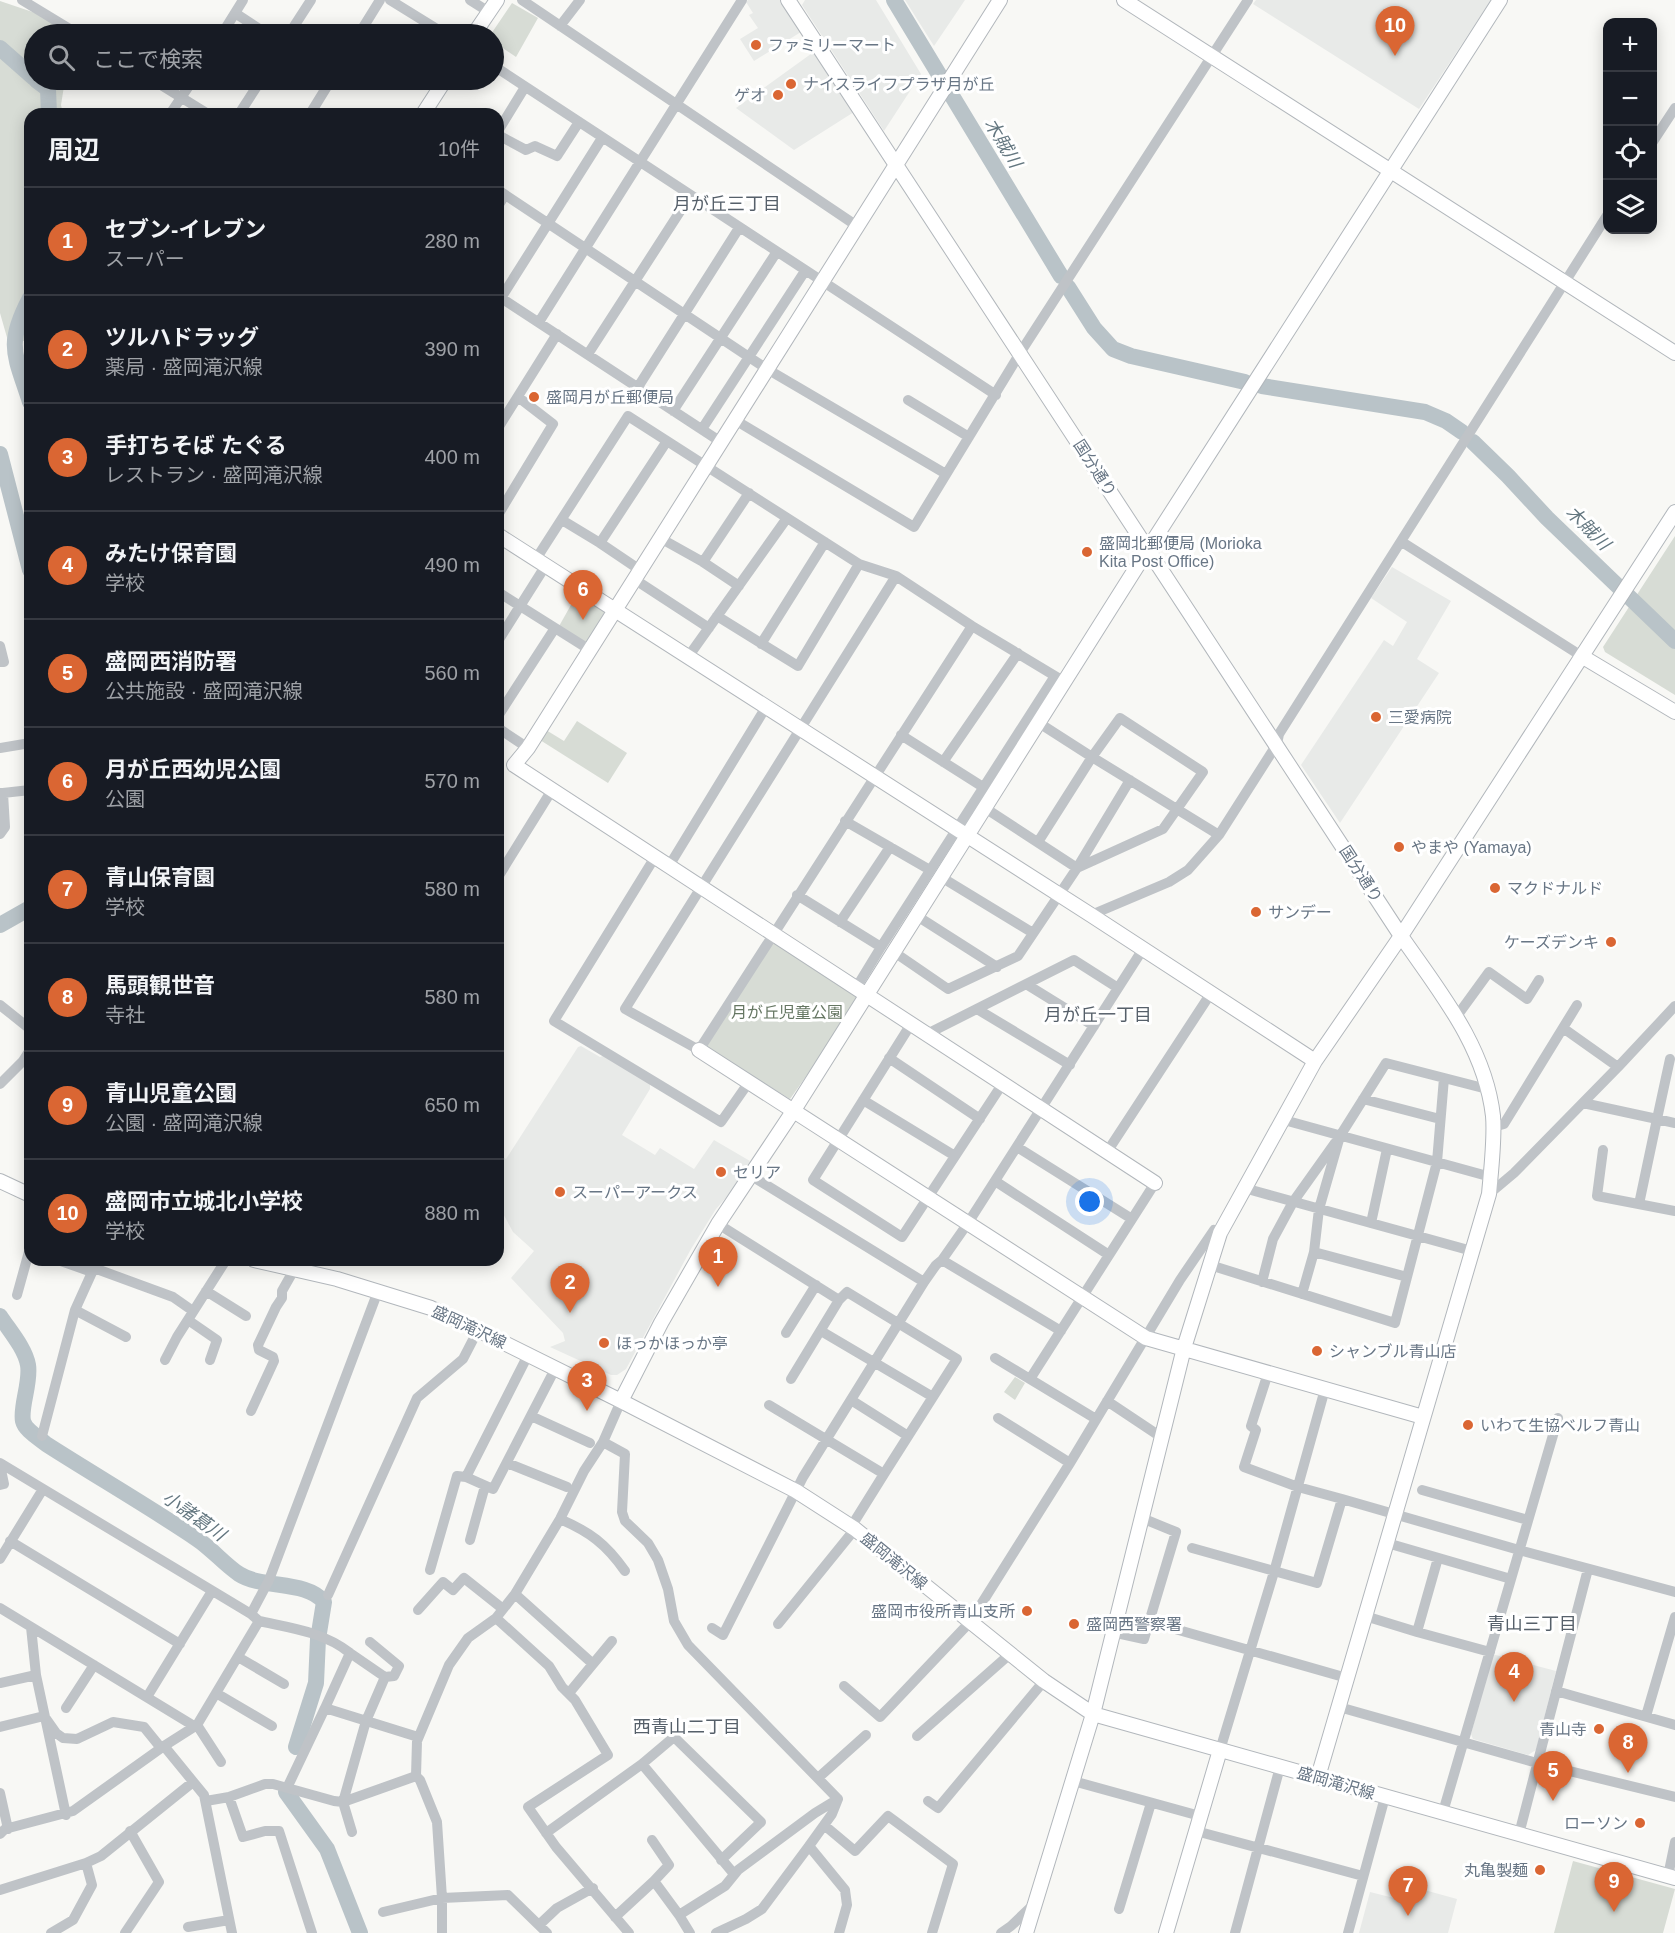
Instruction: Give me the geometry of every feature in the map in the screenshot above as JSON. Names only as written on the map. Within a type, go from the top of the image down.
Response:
[{"type":"street","points":[[22,0],[62,24]]},
{"type":"street","points":[[228,24],[243,0]]},
{"type":"street","points":[[295,24],[311,0]]},
{"type":"street","points":[[365,24],[380,0]]},
{"type":"street","points":[[390,0],[429,24]]},
{"type":"street","points":[[470,0],[489,12]]},
{"type":"street","points":[[481,24],[497,0]]},
{"type":"street","points":[[522,0],[857,226]]},
{"type":"street","points":[[560,26],[580,0]]},
{"type":"street","points":[[539,322],[741,0]]},
{"type":"street","name":"国分通り","points":[[789,0],[1401,936],[1457,1016],[1471,1042],[1487,1089],[1493,1116],[1489,1194],[1318,1777]]},
{"type":"street","points":[[1000,0],[528,748],[514,765],[1155,1183],[1030,1379]]},
{"type":"street","points":[[735,420],[914,527],[1020,353],[1248,0]]},
{"type":"street","points":[[442,1933],[437,1822],[420,1780],[416,1776],[418,1737],[449,1665],[468,1638],[496,1618],[515,1594],[560,1519],[584,1471],[603,1442],[661,1323],[718,1224],[794,1110],[861,992],[961,832],[983,787],[1148,549],[1500,0]]},
{"type":"street","points":[[1130,2],[1389,171],[1675,353]]},
{"type":"street","points":[[235,13],[252,24]]},
{"type":"street","points":[[504,73],[996,395]]},
{"type":"street","points":[[504,123],[525,87]]},
{"type":"street","points":[[170,90],[199,108]]},
{"type":"street","points":[[174,108],[186,90]]},
{"type":"street","points":[[243,108],[255,90]]},
{"type":"street","points":[[314,108],[325,90]]},
{"type":"street","points":[[427,108],[439,90]]},
{"type":"street","points":[[1657,137],[1675,108]]},
{"type":"street","points":[[504,137],[526,150],[535,146],[556,156],[579,122]]},
{"type":"street","points":[[504,289],[602,138]]},
{"type":"street","points":[[504,193],[767,369],[946,474]]},
{"type":"street","points":[[588,354],[690,196]]},
{"type":"street","points":[[1091,915],[1168,882],[1188,870],[1219,835],[1277,744],[1279,734],[1603,222]]},
{"type":"street","points":[[638,387],[738,228]]},
{"type":"street","points":[[673,411],[776,253]]},
{"type":"street","points":[[702,429],[804,271]]},
{"type":"street","points":[[504,300],[721,442]]},
{"type":"street","points":[[504,419],[557,334]]},
{"type":"street","points":[[504,505],[554,424],[518,397]]},
{"type":"street","points":[[908,400],[969,437]]},
{"type":"street","points":[[504,632],[520,607],[562,520],[628,416],[859,564],[896,576],[972,626],[1060,679]]},
{"type":"street","points":[[600,543],[667,441]]},
{"type":"street","points":[[703,562],[749,493]]},
{"type":"street","points":[[1026,1933],[1093,1714],[1184,1348],[1220,1233],[1315,1061],[1401,936],[1675,512]]},
{"type":"street","points":[[688,657],[787,518]]},
{"type":"street","points":[[562,520],[600,543],[637,575],[709,628]]},
{"type":"street","points":[[660,538],[703,562],[739,586]]},
{"type":"street","points":[[504,539],[1059,894],[1315,1061]]},
{"type":"street","points":[[761,644],[825,542]]},
{"type":"street","points":[[1402,542],[1583,657],[1675,712]]},
{"type":"street","points":[[717,616],[798,666],[859,564]]},
{"type":"street","points":[[896,576],[625,1008],[699,1050],[794,1110],[1146,1338],[1424,1417]]},
{"type":"street","points":[[504,596],[590,650]]},
{"type":"street","points":[[699,1050],[972,626]]},
{"type":"street","points":[[504,707],[555,628]]},
{"type":"street","points":[[0,646],[4,662],[0,662]]},
{"type":"street","points":[[943,762],[1017,653]]},
{"type":"street","points":[[961,832],[985,808],[1039,723],[1060,679]]},
{"type":"street","points":[[669,866],[766,707]]},
{"type":"street","points":[[1038,842],[1092,757],[1120,718],[1203,772],[1163,829],[1077,868]]},
{"type":"street","points":[[1039,723],[1219,835]]},
{"type":"street","points":[[504,732],[528,748]]},
{"type":"street","points":[[901,735],[983,787]]},
{"type":"street","points":[[0,748],[24,744]]},
{"type":"street","points":[[797,896],[887,949],[948,989],[1018,956],[1077,868],[1130,780]]},
{"type":"street","points":[[504,867],[552,790]]},
{"type":"street","points":[[0,834],[5,826],[1,794],[24,791]]},
{"type":"street","points":[[985,808],[1077,868]]},
{"type":"street","points":[[845,821],[936,873],[1033,933]]},
{"type":"street","points":[[840,922],[890,847]]},
{"type":"street","points":[[655,857],[554,1021],[721,1122],[749,1082]]},
{"type":"street","points":[[887,949],[917,916],[936,873]]},
{"type":"street","points":[[917,916],[997,967]]},
{"type":"street","points":[[712,1628],[723,1635],[796,1491],[874,1362],[924,1282],[968,1223],[1143,949]]},
{"type":"street","points":[[927,1034],[1074,960],[1118,988]]},
{"type":"street","points":[[1457,1016],[1489,972],[1527,999],[1539,980]]},
{"type":"street","points":[[1026,984],[1094,1026]]},
{"type":"street","points":[[1107,1152],[1211,993]]},
{"type":"street","points":[[0,1005],[24,1024]]},
{"type":"street","points":[[1492,1127],[1504,1124],[1577,1005]]},
{"type":"street","points":[[1489,1194],[1514,1173],[1675,1006]]},
{"type":"street","points":[[977,1009],[1070,1065]]},
{"type":"street","points":[[911,1024],[813,1180],[902,1237],[1003,1083]]},
{"type":"street","points":[[1563,1028],[1618,1067]]},
{"type":"street","points":[[889,1058],[980,1119]]},
{"type":"street","points":[[0,1084],[24,1059]]},
{"type":"street","points":[[1639,1204],[1670,1059]]},
{"type":"street","points":[[1262,1282],[1273,1239],[1293,1202],[1340,1136],[1386,1063],[1487,1089]]},
{"type":"street","points":[[1210,1265],[1395,1323],[1437,1162],[1444,1078]]},
{"type":"street","points":[[1363,1099],[1440,1119]]},
{"type":"street","points":[[863,1100],[955,1156]]},
{"type":"street","points":[[1583,1103],[1675,1123]]},
{"type":"street","points":[[1284,1120],[1491,1177]]},
{"type":"street","points":[[1302,1294],[1314,1252],[1319,1209],[1340,1136]]},
{"type":"street","points":[[1017,1147],[1132,1219]]},
{"type":"street","points":[[1371,1223],[1387,1149]]},
{"type":"street","points":[[1603,1150],[1597,1196],[1675,1211]]},
{"type":"street","points":[[750,1175],[924,1282]]},
{"type":"street","points":[[0,1180],[24,1192]]},
{"type":"street","points":[[995,1181],[1109,1255]]},
{"type":"street","points":[[1244,1188],[1472,1251]]},
{"type":"street","points":[[718,1224],[839,1300]]},
{"type":"street","points":[[844,1686],[880,1717],[970,1622],[1070,1463],[1180,1280],[1214,1230],[1220,1233]]},
{"type":"street","points":[[1314,1252],[1407,1278]]},
{"type":"street","points":[[942,1260],[1061,1331]]},
{"type":"street","points":[[17,1295],[25,1266]]},
{"type":"street","points":[[76,1266],[93,1272]]},
{"type":"street","points":[[165,1360],[190,1315],[222,1266]]},
{"type":"street","points":[[251,1411],[274,1361],[273,1357],[259,1350],[258,1345],[282,1298],[288,1266]]},
{"type":"street","name":"盛岡滝沢線","points":[[291,1266],[431,1308],[621,1401],[796,1491],[853,1528],[1044,1681],[1093,1714],[1671,1877]]},
{"type":"street","points":[[42,1436],[75,1310],[94,1268],[173,1297],[217,1340],[210,1360]]},
{"type":"street","points":[[786,1333],[816,1285]]},
{"type":"street","points":[[206,1290],[246,1316]]},
{"type":"street","points":[[0,1793],[4,1832],[66,1815],[195,1726],[238,1657],[255,1618],[378,1291]]},
{"type":"street","points":[[778,1624],[853,1528],[884,1474],[957,1359],[847,1292],[839,1300],[790,1379]]},
{"type":"street","points":[[75,1310],[126,1337]]},
{"type":"street","points":[[328,1595],[417,1398],[463,1359],[478,1330]]},
{"type":"street","points":[[821,1331],[933,1397]]},
{"type":"street","points":[[466,1477],[528,1355]]},
{"type":"street","points":[[995,1358],[1096,1419]]},
{"type":"street","points":[[430,1570],[457,1476],[466,1477],[493,1489],[555,1369]]},
{"type":"street","points":[[1268,1373],[1251,1426],[1256,1430],[1244,1467],[1298,1487],[1675,1592]]},
{"type":"street","points":[[1166,1933],[1274,1572],[1325,1389]]},
{"type":"street","points":[[851,1400],[908,1436]]},
{"type":"street","points":[[1107,1401],[1161,1437]]},
{"type":"street","points":[[769,1405],[884,1474]]},
{"type":"street","points":[[531,1416],[590,1443]]},
{"type":"street","points":[[998,1418],[1070,1463]]},
{"type":"street","points":[[1443,1812],[1557,1418]]},
{"type":"street","points":[[603,1442],[625,1454],[622,1512],[625,1521],[648,1543],[658,1560],[668,1589],[674,1621],[688,1645],[838,1799]]},
{"type":"street","points":[[507,1463],[567,1487]]},
{"type":"street","points":[[0,1464],[4,1484],[0,1485]]},
{"type":"street","points":[[0,1464],[255,1618],[307,1631],[350,1653],[385,1677],[394,1676],[399,1666],[370,1642]]},
{"type":"street","points":[[470,1540],[485,1486]]},
{"type":"street","points":[[0,1558],[43,1489]]},
{"type":"street","points":[[1422,1490],[1528,1520]]},
{"type":"street","points":[[1192,1548],[1317,1583],[1342,1499]]},
{"type":"street","points":[[560,1519],[584,1529],[612,1553],[625,1571]]},
{"type":"street","points":[[1112,1632],[1144,1640],[1176,1532],[1144,1519]]},
{"type":"street","points":[[10,1541],[180,1644]]},
{"type":"street","points":[[1387,1543],[1511,1579]]},
{"type":"street","points":[[1417,1632],[1438,1558]]},
{"type":"street","points":[[1519,1834],[1588,1569]]},
{"type":"street","points":[[418,1610],[443,1582],[453,1590],[464,1578],[503,1609]]},
{"type":"street","points":[[147,1697],[212,1591]]},
{"type":"street","points":[[515,1594],[593,1664]]},
{"type":"street","points":[[0,1608],[195,1726],[221,1762]]},
{"type":"street","points":[[1365,1616],[1490,1652]]},
{"type":"street","points":[[1646,1716],[1675,1617]]},
{"type":"street","points":[[496,1618],[549,1666],[575,1700],[608,1755],[528,1807],[546,1833],[629,1933]]},
{"type":"street","points":[[32,1628],[36,1675],[66,1815]]},
{"type":"street","points":[[1174,1629],[1347,1678]]},
{"type":"street","points":[[568,1693],[612,1641]]},
{"type":"street","points":[[286,1788],[350,1653]]},
{"type":"street","points":[[917,1736],[1010,1654]]},
{"type":"street","points":[[238,1657],[284,1684]]},
{"type":"street","points":[[66,1708],[94,1665]]},
{"type":"street","points":[[0,1683],[36,1675]]},
{"type":"street","points":[[352,1832],[343,1802],[366,1721],[385,1677]]},
{"type":"street","points":[[928,1801],[938,1808],[1044,1681]]},
{"type":"street","points":[[1556,1690],[1675,1725]]},
{"type":"street","points":[[216,1693],[272,1726]]},
{"type":"street","points":[[1338,1707],[1537,1763],[1675,1797]]},
{"type":"street","points":[[325,1708],[418,1737]]},
{"type":"street","points":[[0,1727],[44,1716]]},
{"type":"street","points":[[44,1716],[56,1733],[63,1738],[77,1739],[113,1722],[144,1727],[163,1747],[204,1795],[232,1933]]},
{"type":"street","points":[[818,1778],[866,1735]]},
{"type":"street","points":[[546,1833],[642,1764],[674,1737],[761,1822],[721,1860]]},
{"type":"street","points":[[642,1764],[734,1874]]},
{"type":"street","points":[[1235,1933],[1280,1767]]},
{"type":"street","points":[[206,1801],[229,1797],[265,1784],[334,1802],[343,1802],[416,1776]]},
{"type":"street","points":[[1072,1781],[1200,1816]]},
{"type":"street","points":[[0,1890],[102,1856],[193,1782]]},
{"type":"street","points":[[229,1797],[243,1837],[266,1831],[279,1831],[312,1933]]},
{"type":"street","points":[[1348,1933],[1385,1797]]},
{"type":"street","points":[[716,1933],[747,1919],[762,1909],[832,1814],[838,1799]]},
{"type":"street","points":[[679,1915],[725,1886],[734,1874],[815,1813],[838,1799]]},
{"type":"street","points":[[1119,1909],[1151,1803]]},
{"type":"street","points":[[824,1825],[855,1851],[888,1816],[953,1864],[932,1933]]},
{"type":"street","points":[[1196,1831],[1363,1876]]},
{"type":"street","points":[[125,1933],[159,1882],[130,1832]]},
{"type":"street","points":[[615,1917],[669,1865],[652,1840]]},
{"type":"street","points":[[1671,1877],[1675,1842]]},
{"type":"street","points":[[809,1846],[845,1890],[847,1905],[839,1933]]},
{"type":"street","points":[[51,1933],[73,1920],[92,1885],[86,1863]]},
{"type":"street","points":[[654,1881],[690,1933]]},
{"type":"street","points":[[383,1912],[442,1898],[508,1895],[543,1929],[557,1908],[593,1888]]},
{"type":"street","points":[[1001,1933],[1035,1903]]},
{"type":"street","points":[[188,1927],[229,1920]]},
{"type":"shaded area","points":[[748,0],[781,0],[801,32],[754,61],[740,39],[758,28],[749,15],[753,13],[746,2]]},
{"type":"shaded area","points":[[805,0],[876,0],[921,74],[884,131],[802,5]]},
{"type":"shaded area","points":[[905,0],[965,0],[934,46]]},
{"type":"shaded area","points":[[1256,0],[1491,0],[1419,109],[1253,4]]},
{"type":"shaded area","points":[[815,51],[854,112],[794,150],[736,108]]},
{"type":"shaded area","points":[[1392,567],[1451,601],[1417,659],[1439,673],[1340,823],[1301,765],[1384,640],[1393,646],[1407,622],[1371,598]]},
{"type":"shaded area","points":[[581,1046],[600,1057],[606,1055],[650,1083],[650,1089],[622,1135],[655,1155],[660,1148],[694,1169],[714,1140],[750,1161],[691,1249],[626,1369],[617,1375],[611,1375],[550,1347],[565,1341],[563,1333],[511,1278],[534,1251],[513,1232],[504,1215],[504,1158],[506,1159],[578,1047]]},
{"type":"shaded area","points":[[1492,1654],[1556,1671],[1536,1750],[1528,1755],[1473,1739],[1471,1734]]},
{"type":"shaded area","points":[[1399,1883],[1457,1899],[1448,1933],[1359,1933],[1370,1892],[1394,1898]]},
{"type":"green space","points":[[0,1],[68,24],[24,24],[24,90],[63,90],[62,108],[24,108],[24,341],[8,341],[0,313]]},
{"type":"green space","points":[[512,3],[538,18],[516,57],[504,49],[504,24],[498,24]]},
{"type":"green space","points":[[1675,536],[1675,695],[1605,652],[1603,647]]},
{"type":"green space","points":[[576,596],[608,613],[589,646],[558,628]]},
{"type":"green space","points":[[577,721],[627,753],[608,783],[540,740],[546,730],[564,741]]},
{"type":"green space","name":"月が丘児童公園","points":[[771,937],[863,996],[790,1099],[705,1047]]},
{"type":"green space","points":[[1015,1377],[1025,1383],[1015,1400],[1004,1392]]},
{"type":"green space","points":[[1573,1861],[1675,1889],[1663,1933],[1554,1933]]},
{"type":"waterway","name":"木賊川","points":[[894,0],[1061,276]]},
{"type":"waterway","name":"小諸葛川","points":[[0,48],[24,69]]},
{"type":"waterway","name":"小諸葛川","points":[[48,90],[49,108]]},
{"type":"waterway","name":"木賊川","points":[[1068,287],[1094,328],[1113,349],[1131,356],[1245,382]]},
{"type":"waterway","name":"小諸葛川","points":[[24,310],[15,339],[17,361],[24,385]]},
{"type":"waterway","name":"木賊川","points":[[1262,386],[1425,412],[1446,421],[1462,432]]},
{"type":"waterway","name":"木賊川","points":[[1473,442],[1547,518],[1675,641]]},
{"type":"waterway","points":[[0,454],[24,547]]},
{"type":"waterway","points":[[0,925],[24,911]]},
{"type":"waterway","name":"小諸葛川","points":[[0,1316],[20,1346],[28,1365],[29,1372],[22,1415],[26,1428],[46,1444],[197,1539],[239,1574],[260,1582],[307,1590],[324,1602],[318,1639],[316,1683],[296,1747]]},
{"type":"waterway","name":"小諸葛川","points":[[286,1792],[327,1849],[360,1933]]},
{"type":"place","name":"ファミリーマート","points":[[756,45]]},
{"type":"place","name":"盛岡市立城北小学校","points":[[1395,56]]},
{"type":"place","name":"ナイスライフプラザ月が丘","points":[[791,84]]},
{"type":"place","name":"ゲオ","points":[[778,95]]},
{"type":"place","name":"盛岡月が丘郵便局","points":[[534,397]]},
{"type":"place","name":"盛岡北郵便局 (Morioka Kita Post Office)","points":[[1087,552]]},
{"type":"place","name":"月が丘西幼児公園","points":[[583,620]]},
{"type":"place","name":"三愛病院","points":[[1376,717]]},
{"type":"place","name":"やまや (Yamaya)","points":[[1399,847]]},
{"type":"place","name":"マクドナルド","points":[[1495,888]]},
{"type":"place","name":"サンデー","points":[[1256,912]]},
{"type":"place","name":"ケーズデンキ","points":[[1611,942]]},
{"type":"place","name":"セリア","points":[[721,1172]]},
{"type":"place","name":"スーパーアークス","points":[[560,1192]]},
{"type":"place","name":"セブン-イレブン","points":[[718,1287]]},
{"type":"place","name":"ツルハドラッグ","points":[[570,1313]]},
{"type":"place","name":"ほっかほっか亭","points":[[604,1343]]},
{"type":"place","name":"シャンブル青山店","points":[[1317,1351]]},
{"type":"place","name":"手打ちそば たぐる","points":[[587,1411]]},
{"type":"place","name":"いわて生協ベルフ青山","points":[[1468,1425]]},
{"type":"place","name":"盛岡市役所青山支所","points":[[1027,1611]]},
{"type":"place","name":"盛岡西警察署","points":[[1074,1624]]},
{"type":"place","name":"みたけ保育園","points":[[1514,1702]]},
{"type":"place","name":"青山寺","points":[[1599,1729]]},
{"type":"place","name":"馬頭観世音","points":[[1628,1773]]},
{"type":"place","name":"盛岡西消防署","points":[[1553,1801]]},
{"type":"place","name":"ローソン","points":[[1640,1823]]},
{"type":"place","name":"丸亀製麺","points":[[1540,1870]]},
{"type":"place","name":"青山児童公園","points":[[1614,1912]]},
{"type":"place","name":"青山保育園","points":[[1408,1916]]},
{"type":"district","name":"月が丘三丁目","points":[[727,204]]},
{"type":"district","name":"月が丘一丁目","points":[[1098,1015]]},
{"type":"district","name":"青山三丁目","points":[[1532,1624]]},
{"type":"district","name":"西青山二丁目","points":[[687,1727]]}]
